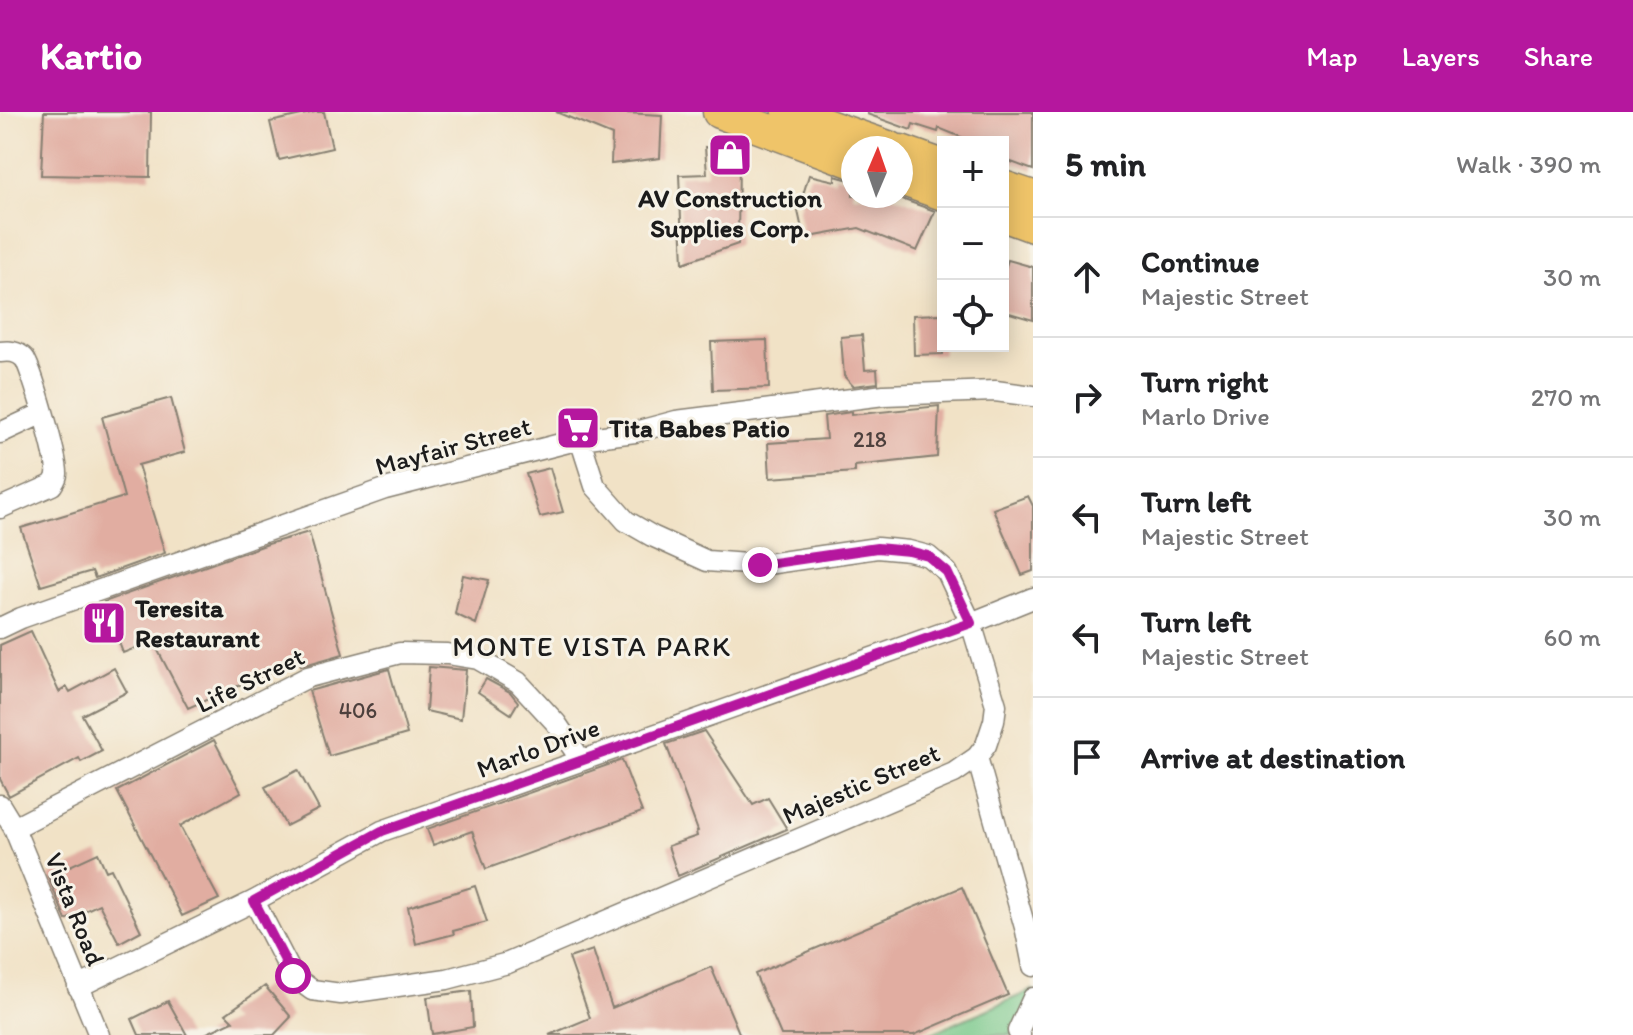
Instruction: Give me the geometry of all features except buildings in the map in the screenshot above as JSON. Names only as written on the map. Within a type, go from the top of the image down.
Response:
[{"type":"main road","points":[[721,112],[841,157]]},
{"type":"main road","points":[[788,112],[857,136]]},
{"type":"main road","points":[[913,155],[937,164]]},
{"type":"main road","points":[[913,183],[937,192]]},
{"type":"main road","points":[[1009,189],[1033,197]]},
{"type":"main road","points":[[1009,217],[1033,226]]},
{"type":"street","points":[[0,352],[14,352],[23,357],[29,366],[58,473],[52,485],[0,508]]},
{"type":"street","name":"Mayfair Street","points":[[0,628],[385,489],[580,439],[635,432],[676,421],[884,395],[995,391],[1033,396]]},
{"type":"street","points":[[0,433],[43,413]]},
{"type":"street","name":"Majestic Street","points":[[254,901],[293,976],[312,990],[341,994],[447,979],[508,963],[954,773],[977,757],[986,745],[996,705],[971,623],[947,572],[928,556],[877,548],[760,565],[707,561],[626,521],[595,486],[580,439]]},
{"type":"street","name":"Marlo Drive","points":[[78,987],[254,901],[382,831],[971,623],[1033,598]]},
{"type":"street","name":"Life Street","points":[[14,828],[308,677],[400,653],[447,654],[478,659],[518,682],[556,723],[581,760]]},
{"type":"street","points":[[977,757],[1033,966]]},
{"type":"street","name":"Vista Road","points":[[0,805],[14,828],[99,1035]]},
{"type":"street","points":[[1020,1035],[1018,1031],[1033,998]]},
{"type":"green space","points":[[1033,990],[1033,1035],[927,1035]]},
{"type":"place","name":"AV Construction Supplies Corp.","points":[[730,155]]},
{"type":"place","name":"Tita Babes Patio","points":[[578,428]]},
{"type":"place","name":"Teresita Restaurant","points":[[104,623]]},
{"type":"district","name":"MONTE VISTA PARK","points":[[592,646]]},
{"type":"route","points":[[293,976],[254,901],[382,831],[971,623],[947,572],[928,556],[877,548],[760,565]]}]
